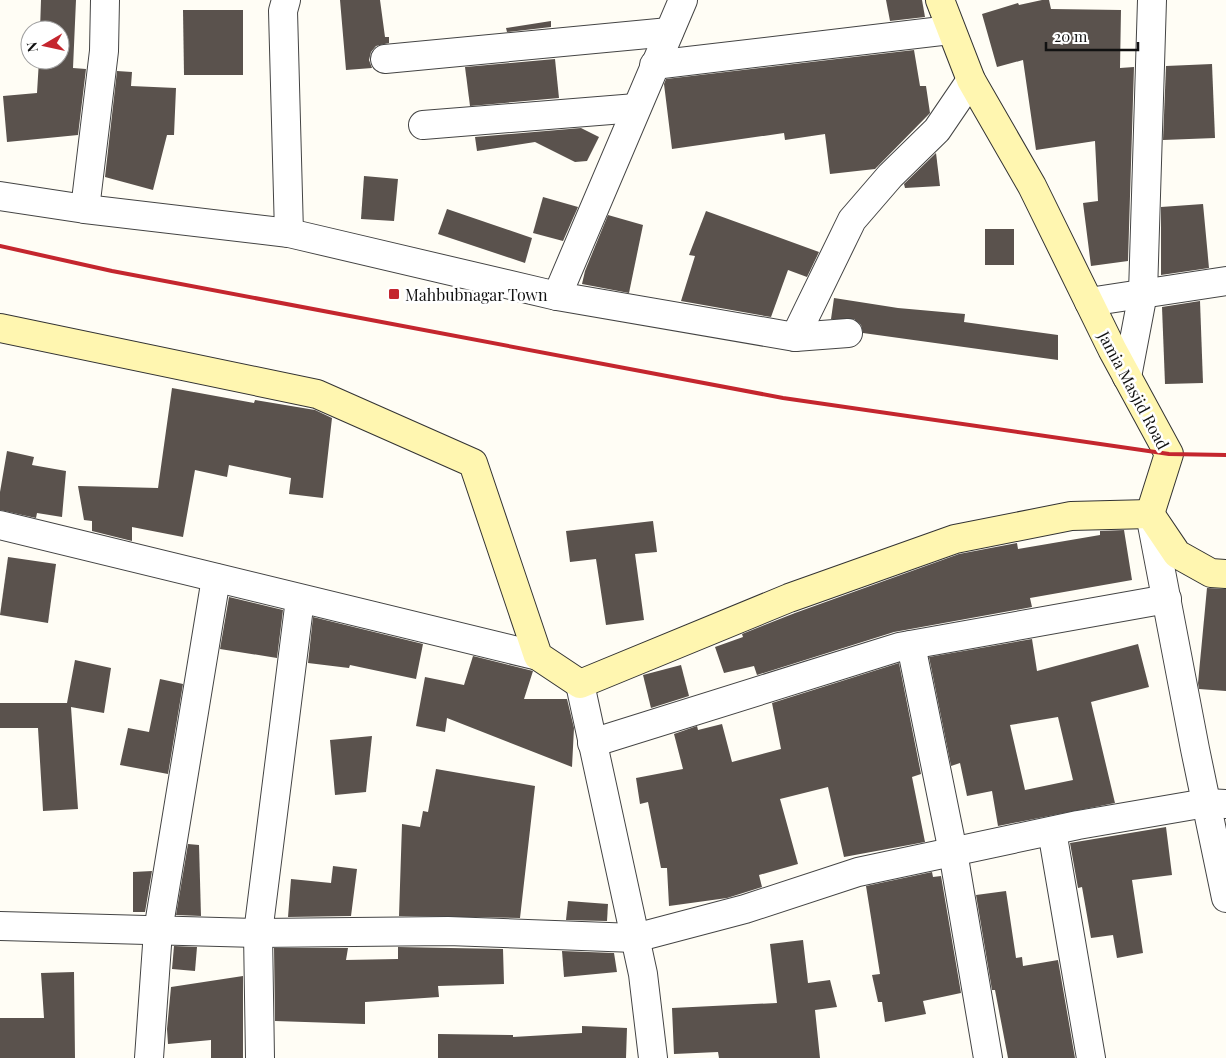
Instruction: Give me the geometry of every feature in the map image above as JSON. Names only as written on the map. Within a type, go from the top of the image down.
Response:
[{"type":"street","points":[[85,209],[104,51],[105,0]]},
{"type":"street","points":[[286,0],[283,10],[289,233]]},
{"type":"street","points":[[558,296],[654,64],[683,0]]},
{"type":"street","name":"Jamia Masjid Road","points":[[940,0],[970,80],[1032,186],[1127,377],[1169,454],[1150,514],[1167,600],[1216,804],[1226,898]]},
{"type":"street","points":[[1127,377],[1143,294],[1152,0]]},
{"type":"street","points":[[654,64],[950,30]]},
{"type":"street","points":[[385,60],[669,32]]},
{"type":"street","points":[[795,337],[852,220],[890,176],[937,130],[970,80]]},
{"type":"street","points":[[423,125],[636,108]]},
{"type":"street","points":[[0,196],[85,209],[289,233],[558,296],[795,337],[848,333]]},
{"type":"street","points":[[1089,302],[1226,281]]},
{"type":"street","points":[[0,328],[317,394],[472,463],[538,656]]},
{"type":"street","points":[[580,684],[789,598],[955,539],[1071,516],[1150,514],[1177,554],[1211,573],[1226,574]]},
{"type":"street","points":[[0,525],[538,656],[580,684],[643,974],[653,1058]]},
{"type":"street","points":[[150,1058],[158,931],[216,578]]},
{"type":"street","points":[[260,1058],[258,933],[300,599]]},
{"type":"street","points":[[592,743],[911,645],[1167,600]]},
{"type":"street","points":[[911,645],[953,852],[988,1058]]},
{"type":"street","points":[[0,926],[258,933],[448,931],[635,938],[745,909],[858,872],[1052,831],[1216,804]]},
{"type":"street","points":[[1052,831],[1091,1058]]},
{"type":"building","points":[[41,0],[76,0],[73,68],[86,69],[78,135],[7,142],[3,96],[37,93],[38,70],[70,70],[70,20],[40,20]]},
{"type":"building","points":[[340,0],[380,0],[385,37],[389,37],[389,43],[376,46],[371,52],[369,60],[372,68],[346,70]]},
{"type":"building","points":[[886,0],[922,0],[925,17],[890,21]]},
{"type":"building","points":[[1049,0],[1051,9],[1121,10],[1120,68],[1134,67],[1128,261],[1091,266],[1083,203],[1098,201],[1095,141],[1036,150],[1023,60],[997,67],[982,14],[1018,3],[1019,5]]},
{"type":"building","points":[[183,10],[243,10],[243,75],[184,75]]},
{"type":"building","points":[[551,21],[551,27],[507,32],[506,28]]},
{"type":"building","points":[[914,50],[920,86],[926,86],[930,113],[875,169],[830,174],[825,134],[785,140],[784,133],[672,149],[664,84],[666,79]]},
{"type":"building","points":[[555,59],[559,98],[470,106],[465,67]]},
{"type":"building","points":[[1212,64],[1215,138],[1163,140],[1166,66]]},
{"type":"building","points":[[117,71],[132,72],[131,86],[176,88],[174,135],[167,135],[153,190],[105,177]]},
{"type":"building","points":[[581,128],[599,137],[587,161],[575,162],[535,142],[477,151],[475,137]]},
{"type":"building","points":[[936,153],[940,186],[905,188],[904,184]]},
{"type":"building","points":[[364,176],[398,179],[394,221],[361,219]]},
{"type":"building","points":[[543,197],[578,207],[563,241],[533,233]]},
{"type":"building","points":[[1203,204],[1209,268],[1161,275],[1161,207]]},
{"type":"building","points":[[447,209],[532,238],[525,263],[438,234]]},
{"type":"building","points":[[706,211],[819,252],[807,277],[788,270],[771,317],[681,301],[695,256],[689,255]]},
{"type":"building","points":[[608,215],[643,225],[629,293],[582,284],[585,271]]},
{"type":"building","points":[[985,229],[1014,229],[1014,265],[985,265]]},
{"type":"building","points":[[834,298],[898,308],[965,314],[964,322],[1058,335],[1058,360],[863,333],[861,325],[854,319],[831,319]]},
{"type":"building","points":[[1200,301],[1203,383],[1165,384],[1162,307]]},
{"type":"building","points":[[172,388],[254,403],[255,400],[315,410],[332,418],[323,498],[289,494],[291,478],[229,465],[227,477],[195,470],[183,537],[132,527],[132,541],[92,531],[92,521],[84,520],[78,486],[158,488]]},
{"type":"building","points":[[7,451],[34,457],[32,465],[66,471],[62,517],[37,513],[36,518],[0,510],[0,492]]},
{"type":"building","points":[[653,521],[657,552],[635,554],[644,620],[606,625],[596,559],[570,562],[566,531]]},
{"type":"building","points":[[1124,530],[1132,580],[1030,598],[1032,607],[894,632],[757,675],[754,666],[724,673],[715,647],[743,637],[742,634],[795,613],[959,554],[1017,543],[1018,549],[1100,535],[1100,531]]},
{"type":"building","points":[[8,557],[56,564],[48,623],[0,615]]},
{"type":"building","points":[[1207,588],[1226,589],[1226,691],[1199,689]]},
{"type":"building","points":[[229,597],[283,610],[277,658],[220,649]]},
{"type":"building","points":[[313,617],[423,644],[416,679],[350,665],[349,668],[308,663]]},
{"type":"building","points":[[1032,639],[1037,671],[1138,644],[1149,687],[1091,702],[1115,803],[998,826],[992,791],[967,796],[960,763],[951,766],[929,657]],"holes":[[[1058,717],[1073,780],[1025,790],[1010,725]]]},
{"type":"building","points":[[473,656],[533,671],[524,699],[567,699],[574,728],[572,767],[447,718],[445,732],[416,726],[425,677],[464,685]]},
{"type":"building","points":[[75,660],[111,668],[104,713],[71,707],[78,809],[43,811],[38,728],[0,728],[0,703],[67,703]]},
{"type":"building","points":[[899,663],[921,774],[912,777],[925,842],[844,857],[828,787],[780,799],[798,864],[759,875],[762,887],[727,898],[669,906],[667,868],[661,868],[648,802],[640,804],[636,778],[683,769],[674,734],[697,726],[698,730],[722,724],[732,762],[781,749],[772,703]]},
{"type":"building","points":[[681,665],[689,696],[651,708],[643,675]]},
{"type":"building","points":[[160,679],[183,684],[168,774],[120,765],[128,728],[149,732]]},
{"type":"building","points":[[372,736],[366,792],[335,795],[330,740]]},
{"type":"building","points":[[436,769],[535,786],[520,918],[399,916],[402,824],[420,827],[423,811],[428,812]]},
{"type":"building","points":[[1166,827],[1172,875],[1132,880],[1143,953],[1117,958],[1113,935],[1091,938],[1082,887],[1078,888],[1070,843]]},
{"type":"building","points":[[188,844],[199,845],[201,916],[176,915]]},
{"type":"building","points":[[333,866],[357,869],[351,916],[288,917],[291,879],[331,883]]},
{"type":"building","points":[[152,871],[145,912],[133,912],[133,872]]},
{"type":"building","points":[[932,872],[933,877],[941,876],[961,993],[923,1001],[926,1014],[885,1022],[882,1002],[878,1002],[872,975],[880,974],[866,886]]},
{"type":"building","points":[[1006,891],[1016,958],[1022,957],[1023,966],[1058,960],[1075,1058],[1008,1058],[995,990],[992,990],[976,895]]},
{"type":"building","points":[[568,901],[608,904],[607,921],[566,920]]},
{"type":"building","points":[[803,940],[808,983],[830,980],[837,1007],[815,1010],[820,1058],[719,1058],[718,1052],[674,1054],[672,1008],[777,1003],[770,944]]},
{"type":"building","points":[[174,946],[197,947],[195,971],[172,969]]},
{"type":"building","points":[[398,947],[503,949],[504,984],[438,986],[439,997],[365,1002],[365,1024],[275,1021],[274,948],[348,948],[346,960],[398,959]]},
{"type":"building","points":[[562,951],[614,953],[617,972],[564,977]]},
{"type":"building","points":[[74,972],[75,1058],[0,1058],[0,1018],[44,1018],[41,973]]},
{"type":"building","points":[[243,976],[243,1058],[211,1058],[211,1040],[168,1044],[167,1029],[171,987]]},
{"type":"building","points":[[582,1026],[627,1028],[626,1058],[438,1058],[438,1034],[513,1035],[513,1037],[582,1033]]},
{"type":"railway","points":[[0,246],[112,271],[783,398],[1169,454],[1226,455]]},
{"type":"place","name":"Mahbubnagar Town","points":[[394,294]]}]
